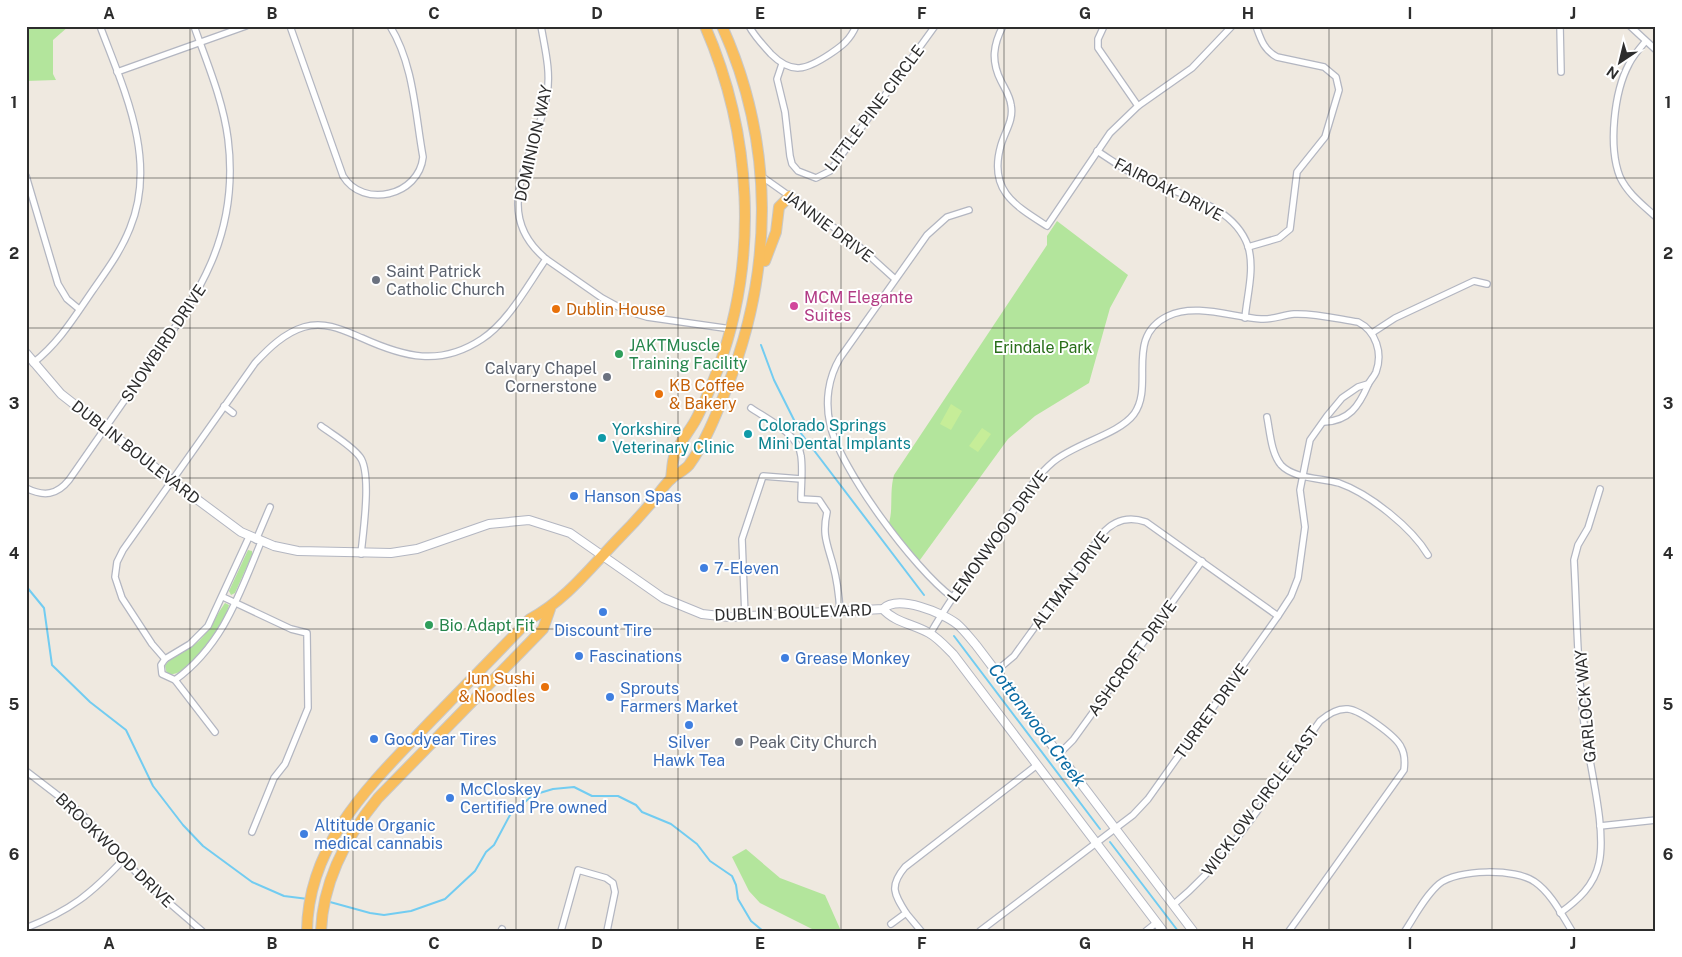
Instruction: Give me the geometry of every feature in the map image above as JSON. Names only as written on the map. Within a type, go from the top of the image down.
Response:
[{"type":"highway","points":[[670,479],[675,455],[706,396],[730,329],[744,248],[743,169],[730,96],[705,26]]},
{"type":"highway","points":[[722,26],[743,81],[750,108],[760,176],[761,252],[753,303]]},
{"type":"highway","points":[[743,169],[760,176]]},
{"type":"highway","points":[[307,931],[308,905],[314,879],[333,835],[364,792],[530,619],[550,609],[603,555],[670,479],[688,466],[714,418],[734,370],[769,247],[776,232],[777,213],[782,201],[790,196]]},
{"type":"highway","points":[[321,931],[327,886],[343,849],[364,815],[543,629],[550,609]]},
{"type":"main road","name":"DUBLIN BOULEVARD","points":[[26,353],[62,394],[172,480],[255,540],[291,550],[361,554],[392,553],[410,550],[486,525],[507,521],[529,520],[555,526],[570,533],[663,598],[685,609],[719,616],[745,616],[883,609],[887,605],[896,604],[912,605],[941,614],[967,634],[1193,931]]},
{"type":"main road","name":"DUBLIN BOULEVARD","points":[[883,609],[890,618],[908,623],[930,634],[953,654],[1163,931]]},
{"type":"street","points":[[33,363],[53,346],[121,248],[133,222],[140,194],[142,166],[138,140],[117,72],[100,26]]},
{"type":"street","name":"SNOWBIRD DRIVE","points":[[26,488],[51,496],[69,480],[195,299],[212,262],[222,231],[229,185],[228,140],[220,102],[194,26]]},
{"type":"street","points":[[117,72],[246,26]]},
{"type":"street","points":[[290,26],[343,176],[347,184],[355,190],[371,195],[392,192],[408,186],[420,173],[423,157],[407,61],[390,26]]},
{"type":"street","name":"DOMINION WAY","points":[[541,26],[548,73],[547,94],[519,187],[517,209],[525,236],[536,251],[546,259],[602,298],[624,310],[647,317],[730,329]]},
{"type":"street","points":[[749,26],[760,43],[782,64],[799,68],[816,63],[849,40],[856,26]]},
{"type":"street","name":"LITTLE PINE CIRCLE","points":[[782,64],[777,79],[785,112],[792,164],[798,171],[816,178],[830,171],[935,26]]},
{"type":"street","points":[[1003,26],[995,44],[994,63],[1009,96],[1012,112],[999,155],[1000,183],[1009,199],[1016,206],[1047,226],[1110,132],[1138,106],[1192,68],[1232,26]]},
{"type":"street","points":[[1104,26],[1098,40],[1098,48],[1138,106]]},
{"type":"street","points":[[1248,247],[1280,238],[1290,229],[1297,172],[1325,137],[1339,90],[1336,78],[1324,67],[1272,54],[1263,45],[1256,26]]},
{"type":"street","points":[[1560,26],[1560,72]]},
{"type":"street","points":[[1630,26],[1644,42],[1656,50]]},
{"type":"street","points":[[1644,42],[1629,63],[1621,82],[1613,144],[1620,178],[1632,195],[1656,217]]},
{"type":"street","name":"FAIROAK DRIVE","points":[[1097,151],[1144,180],[1220,211],[1236,226],[1248,247],[1251,274],[1245,318]]},
{"type":"street","points":[[26,176],[58,284],[67,299],[79,309]]},
{"type":"street","name":"JANNIE DRIVE","points":[[760,176],[853,241],[895,279]]},
{"type":"street","points":[[952,597],[930,579],[888,526],[838,450],[830,424],[828,393],[835,366],[918,247],[938,224],[957,213],[969,210]]},
{"type":"street","points":[[165,659],[152,644],[122,598],[116,584],[116,568],[122,550],[224,406],[265,352],[279,340],[303,327],[335,327],[408,356],[437,356],[464,349],[482,339],[499,324],[546,259]]},
{"type":"street","points":[[1324,422],[1347,416],[1362,401],[1378,364],[1378,346],[1372,332],[1396,318],[1474,281],[1487,284]]},
{"type":"street","name":"LEMONWOOD DRIVE","points":[[930,634],[952,597],[1045,469],[1069,450],[1121,426],[1134,414],[1140,398],[1144,346],[1150,330],[1166,316],[1184,311],[1263,319],[1296,314],[1309,315],[1358,322],[1372,332]]},
{"type":"street","name":"TURRET DRIVE","points":[[980,931],[1096,842],[1116,829],[1148,798],[1278,616],[1291,596],[1298,578],[1305,527],[1300,490],[1310,440],[1342,398],[1358,387],[1368,384]]},
{"type":"street","points":[[224,406],[233,413]]},
{"type":"street","points":[[751,408],[785,431],[798,446],[801,454],[801,499],[819,500],[827,512],[823,528],[824,536],[839,591],[840,611]]},
{"type":"street","points":[[1267,417],[1278,460],[1286,469],[1302,475],[1338,483],[1364,496],[1405,527],[1420,542],[1428,556]]},
{"type":"street","points":[[320,426],[356,453],[364,463],[366,477],[361,554]]},
{"type":"street","points":[[364,463],[372,460]]},
{"type":"street","points":[[745,616],[742,539],[763,476],[801,479]]},
{"type":"street","name":"GARLOCK WAY","points":[[1560,913],[1581,896],[1592,882],[1600,856],[1600,826],[1583,722],[1574,560],[1578,545],[1588,528],[1600,489]]},
{"type":"street","points":[[215,732],[175,680],[162,674],[161,665],[165,659],[190,644],[205,630],[255,540],[270,506]]},
{"type":"street","name":"ALTMAN DRIVE","points":[[996,671],[1014,656],[1102,534],[1113,524],[1128,519],[1137,518],[1146,522],[1278,616]]},
{"type":"street","points":[[175,680],[196,663],[213,644],[235,602],[255,540]]},
{"type":"street","name":"ASHCROFT DRIVE","points":[[1059,754],[1073,740],[1202,561]]},
{"type":"street","points":[[223,597],[291,629],[307,633],[308,708],[285,764],[274,778],[252,832]]},
{"type":"street","name":"WICKLOW CIRCLE EAST","points":[[1173,905],[1194,888],[1221,858],[1326,716],[1340,709],[1355,710],[1378,725],[1401,746],[1404,753],[1404,770],[1289,931]]},
{"type":"street","points":[[921,931],[896,897],[894,888],[897,877],[905,867],[1037,765]]},
{"type":"street","name":"BROOKWOOD DRIVE","points":[[26,771],[82,814],[166,902],[202,931]]},
{"type":"street","points":[[1600,826],[1656,820]]},
{"type":"street","points":[[26,928],[59,914],[80,902],[124,859]]},
{"type":"street","points":[[561,931],[578,870],[606,878],[613,883],[615,892],[607,931]]},
{"type":"street","points":[[1404,931],[1438,886],[1451,877],[1466,873],[1520,875],[1528,878],[1541,887],[1572,931]]},
{"type":"street","points":[[891,924],[906,913]]},
{"type":"street","points":[[1146,931],[1156,923]]},
{"type":"green space","points":[[26,26],[69,26],[53,40],[53,74],[56,80],[26,81]]},
{"type":"green space","name":"Erindale Park","points":[[1057,221],[1128,275],[1110,308],[1089,383],[1035,416],[1008,439],[917,564],[888,526],[891,514],[894,475],[1047,245],[1047,236]]},
{"type":"green space","points":[[951,404],[962,411],[951,430],[940,424]]},
{"type":"green space","points":[[982,428],[991,434],[978,452],[969,446]]},
{"type":"green space","points":[[248,550],[252,551],[252,555],[235,593],[231,595],[229,591]]},
{"type":"green space","points":[[225,603],[229,605],[221,625],[204,649],[185,668],[176,674],[167,674],[165,666],[167,663],[199,641],[208,631]]},
{"type":"green space","points":[[746,849],[780,878],[825,895],[841,931],[816,931],[760,903],[749,891],[732,857]]},
{"type":"waterway","name":"Cottonwood Creek","points":[[761,345],[774,380],[800,432],[924,595]]},
{"type":"waterway","name":"Cottonwood Creek","points":[[26,586],[44,608],[52,665],[90,702],[126,730],[153,786],[183,825],[203,846],[252,882],[284,896],[308,899]]},
{"type":"waterway","name":"Cottonwood Creek","points":[[954,636],[1100,829]]},
{"type":"waterway","name":"Cottonwood Creek","points":[[330,902],[384,915],[411,911],[445,899],[475,871],[486,852],[494,845],[510,815],[533,795],[553,789],[574,787],[592,796],[618,796],[636,805],[642,812],[671,824],[697,844],[710,861],[732,876],[736,885],[738,899],[751,921],[763,931]]},
{"type":"waterway","name":"Cottonwood Creek","points":[[1110,842],[1178,931]]},
{"type":"place","name":"Saint Patrick Catholic Church","points":[[376,280]]},
{"type":"place","name":"MCM Elegante Suites","points":[[794,306]]},
{"type":"place","name":"Dublin House","points":[[556,309]]},
{"type":"place","name":"JAKTMuscle Training Facility","points":[[619,354]]},
{"type":"place","name":"Calvary Chapel Cornerstone","points":[[607,377]]},
{"type":"place","name":"KB Coffee & Bakery","points":[[659,394]]},
{"type":"place","name":"Colorado Springs Mini Dental Implants","points":[[748,434]]},
{"type":"place","name":"Yorkshire Veterinary Clinic","points":[[602,438]]},
{"type":"place","name":"Hanson Spas","points":[[574,496]]},
{"type":"place","name":"7-Eleven","points":[[704,568]]},
{"type":"place","name":"Discount Tire","points":[[603,612]]},
{"type":"place","name":"Bio Adapt Fit","points":[[429,625]]},
{"type":"place","name":"Fascinations","points":[[579,656]]},
{"type":"place","name":"Grease Monkey","points":[[785,658]]},
{"type":"place","name":"Jun Sushi & Noodles","points":[[545,687]]},
{"type":"place","name":"Sprouts Farmers Market","points":[[610,697]]},
{"type":"place","name":"Silver Hawk Tea","points":[[689,725]]},
{"type":"place","name":"Goodyear Tires","points":[[374,739]]},
{"type":"place","name":"Peak City Church","points":[[739,742]]},
{"type":"place","name":"McCloskey Certified Pre owned","points":[[450,798]]},
{"type":"place","name":"Altitude Organic medical cannabis","points":[[304,834]]}]
